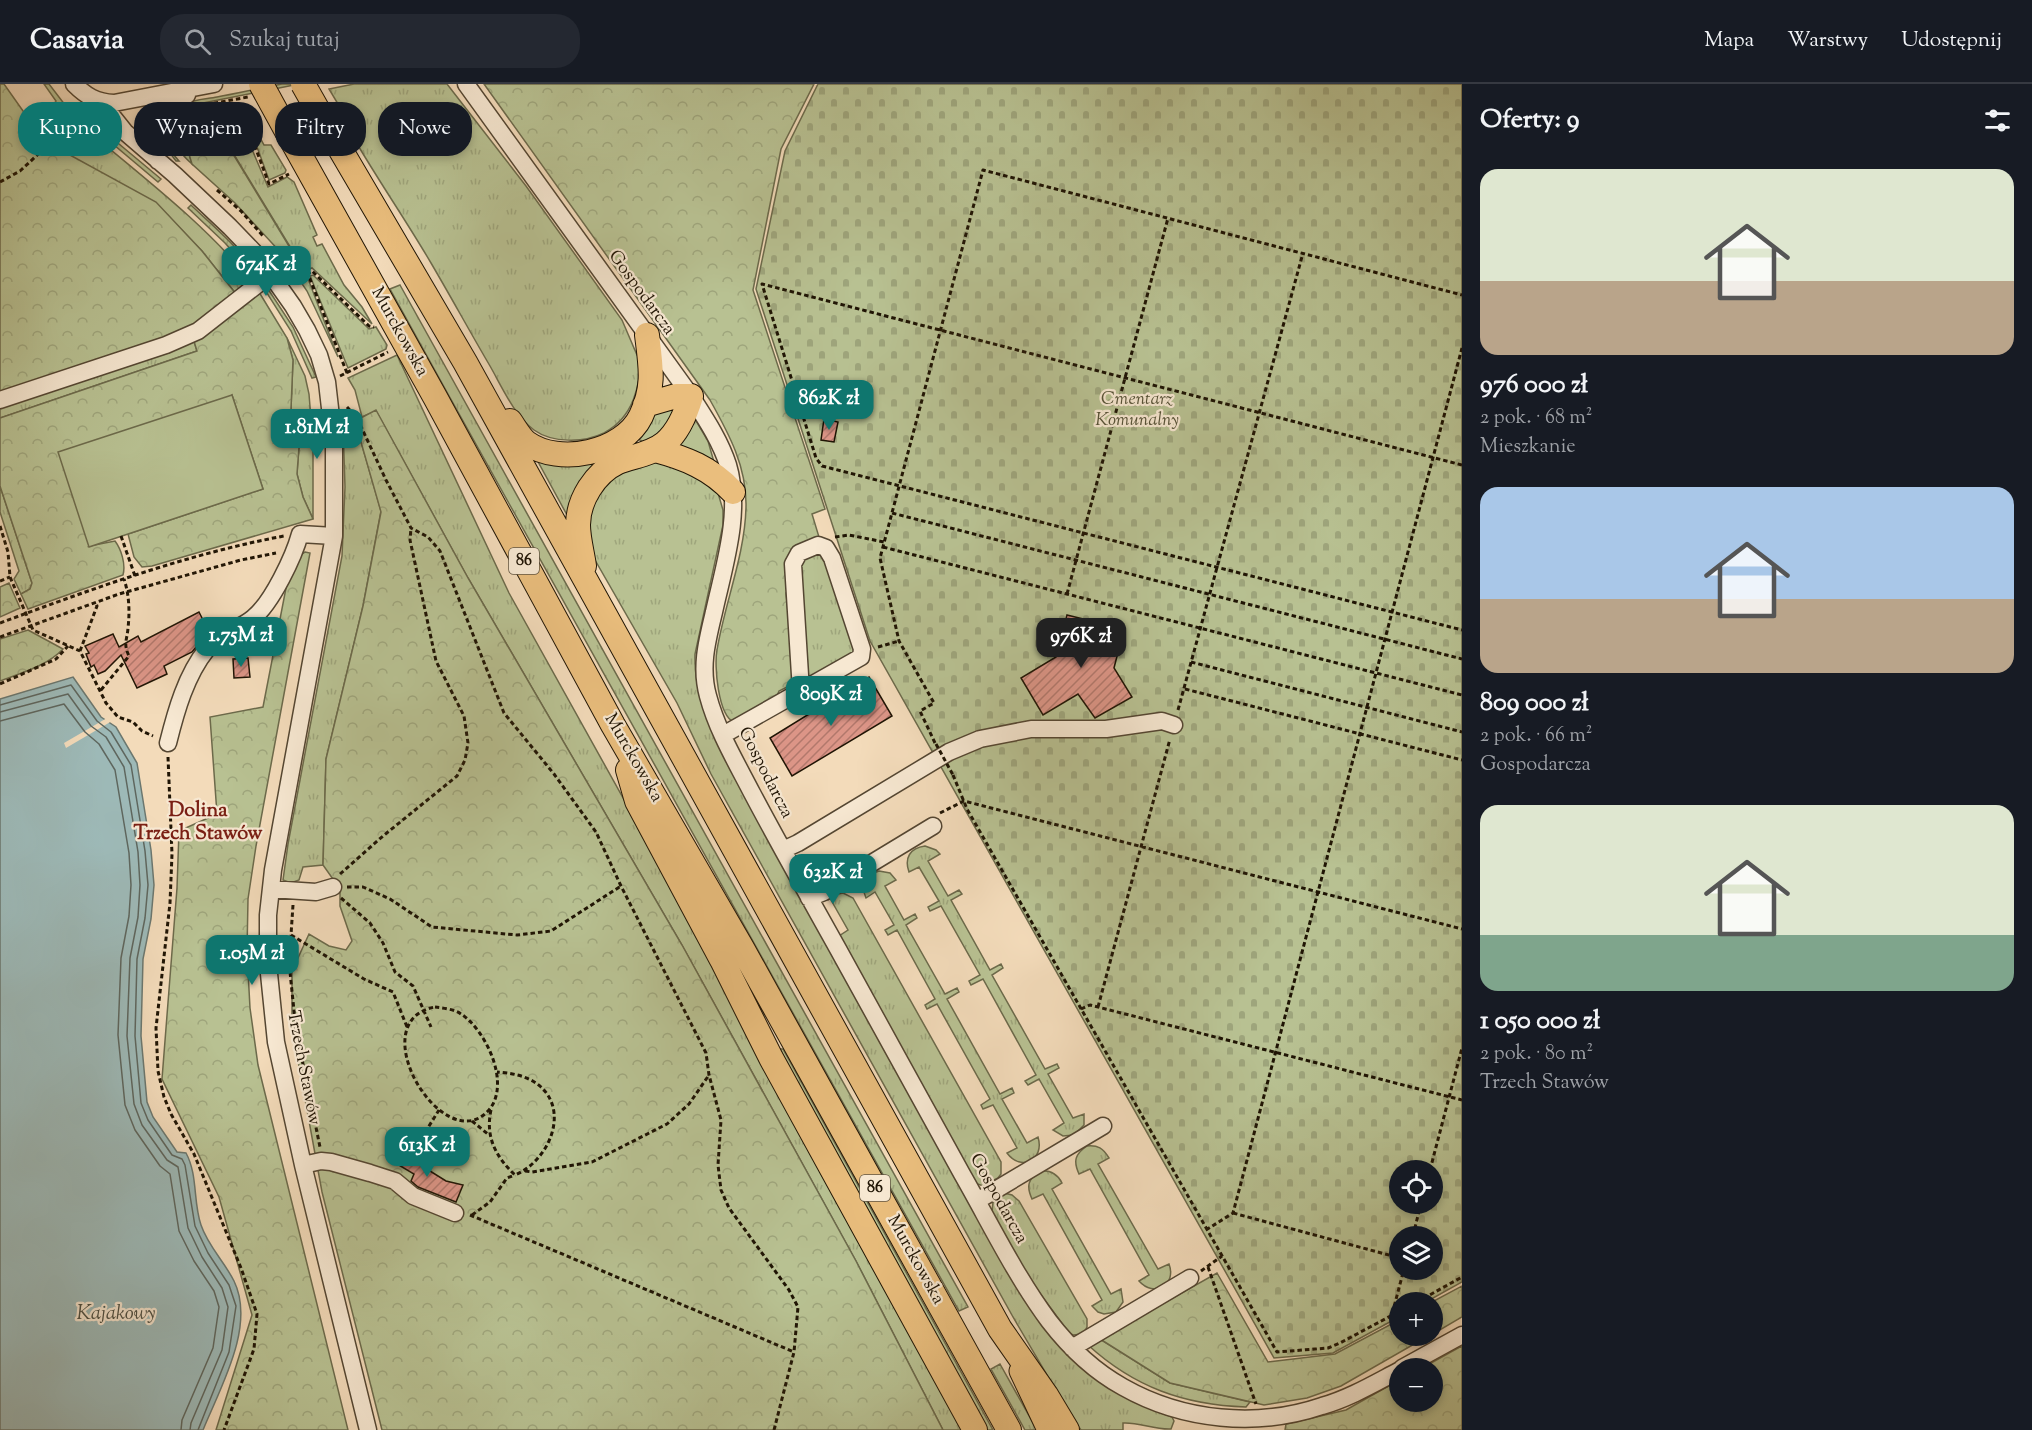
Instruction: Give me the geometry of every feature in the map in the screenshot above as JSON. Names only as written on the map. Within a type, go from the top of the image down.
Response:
[{"type":"highway","name":"Murckowska","points":[[261,84],[613,725],[742,948],[1009,1429]]},
{"type":"highway","name":"86","points":[[303,84],[465,362],[1000,1329]]},
{"type":"highway","points":[[465,362],[526,442],[544,451],[576,454],[597,450],[614,443],[629,432],[640,418],[650,388],[652,371],[647,335]]},
{"type":"highway","points":[[597,602],[580,546],[578,524],[582,504],[591,485],[604,472],[615,464],[654,450],[674,434],[685,415],[692,396],[676,396],[645,405]]},
{"type":"highway","points":[[654,450],[690,460],[717,477],[733,492]]},
{"type":"highway","points":[[613,725],[637,801],[802,1117],[975,1430]]},
{"type":"highway","points":[[1000,1329],[1067,1430]]},
{"type":"main road","name":"86","points":[[1000,1329],[1048,1430]]},
{"type":"street","name":"Trzech Stawów","points":[[74,84],[86,96],[101,102]]},
{"type":"street","points":[[120,102],[213,84]]},
{"type":"street","points":[[158,161],[157,125],[165,108],[174,101],[213,84]]},
{"type":"street","name":"Gospodarcza","points":[[466,84],[692,396],[720,445],[728,465],[733,492],[732,514],[729,541],[703,669],[708,697],[723,735],[809,898],[977,1201],[1031,1295],[1050,1323],[1095,1369],[1140,1396],[1181,1410],[1230,1418],[1269,1418],[1304,1412],[1350,1396],[1389,1375]]},
{"type":"street","name":"Trzech Stawów","points":[[122,128],[231,227],[256,255],[293,306],[319,355],[327,382],[331,404],[335,488],[334,536],[273,870],[268,964],[276,1041],[303,1165],[368,1430]]},
{"type":"street","points":[[0,400],[166,345],[198,331],[271,274]]},
{"type":"street","points":[[168,743],[176,712],[190,678],[207,648],[220,637],[254,618],[274,591],[294,555],[300,534],[334,536]]},
{"type":"street","points":[[723,735],[801,691],[861,657],[863,653],[832,558],[826,548],[818,545],[799,553],[793,564],[801,691]]},
{"type":"street","points":[[783,850],[949,752],[980,739],[1031,729],[1106,729],[1162,721],[1174,725]]},
{"type":"street","points":[[809,898],[824,892],[933,826]]},
{"type":"street","points":[[271,889],[316,892],[333,887]]},
{"type":"street","points":[[977,1201],[1103,1126]]},
{"type":"street","points":[[303,1165],[321,1161],[331,1162],[395,1181],[413,1196],[464,1214]]},
{"type":"street","points":[[1072,1348],[1190,1278]]},
{"type":"street","name":"Gospodarcza","points":[[1421,1358],[1462,1335]]},
{"type":"path","points":[[0,182],[21,171],[37,156]]},
{"type":"path","points":[[259,156],[269,184],[284,176]]},
{"type":"path","points":[[1389,1317],[1340,1344],[1328,1348],[1277,1352],[967,809],[953,775],[920,711],[934,703],[899,641],[880,558],[983,170],[1462,295]]},
{"type":"path","points":[[1067,594],[1168,218]]},
{"type":"path","points":[[1098,1007],[1303,253]]},
{"type":"path","points":[[347,372],[308,273],[312,272],[369,326],[373,327],[378,324]]},
{"type":"path","points":[[1462,465],[762,284],[816,458],[822,466],[1462,630]]},
{"type":"path","points":[[1206,1230],[1233,1213],[1462,348]]},
{"type":"path","points":[[354,370],[388,352]]},
{"type":"path","points":[[331,404],[342,404],[357,417],[411,528],[410,540],[436,661],[464,716],[468,743],[465,760],[457,776],[342,872],[333,887]]},
{"type":"path","points":[[892,513],[1462,659]]},
{"type":"path","points":[[0,526],[8,552],[10,577],[33,630],[80,651],[106,703],[118,717],[133,722],[142,731],[168,743],[172,854],[170,903],[156,1028],[158,1071],[167,1106],[199,1165],[249,1289],[256,1314],[254,1349],[224,1430]]},
{"type":"path","points":[[411,528],[428,537],[440,551],[504,713],[554,774],[596,832],[706,1053],[709,1075],[721,1120],[718,1165],[721,1190],[729,1208],[789,1290],[798,1307],[794,1352],[774,1430]]},
{"type":"path","points":[[822,546],[824,541],[849,534],[1067,594],[1462,695]]},
{"type":"path","points":[[0,623],[124,579],[255,542],[291,535],[286,541]]},
{"type":"path","points":[[121,536],[135,576]]},
{"type":"path","points":[[0,637],[128,591],[241,560],[274,554],[280,548]]},
{"type":"path","points":[[0,581],[10,577]]},
{"type":"path","points":[[100,691],[129,656],[124,646],[128,627],[128,591],[124,579]]},
{"type":"path","points":[[80,651],[97,606],[96,603]]},
{"type":"path","points":[[863,653],[899,641]]},
{"type":"path","points":[[0,684],[56,659],[68,646]]},
{"type":"path","points":[[1191,662],[1462,732]]},
{"type":"path","points":[[1184,689],[1462,760]]},
{"type":"path","points":[[933,826],[934,817],[964,801],[1462,929]]},
{"type":"path","points":[[333,887],[363,887],[390,899],[432,927],[517,935],[551,931],[621,886]]},
{"type":"path","points":[[333,887],[343,901],[370,923],[383,943],[395,972],[412,986],[431,1027]]},
{"type":"path","points":[[294,891],[290,972],[296,1030],[320,1138],[321,1161]]},
{"type":"path","points":[[291,935],[364,979],[393,992],[407,1028]]},
{"type":"path","points":[[1081,1009],[1090,1005],[1462,1100]]},
{"type":"path","points":[[491,1108],[483,1116],[472,1120],[459,1119],[439,1110],[428,1100],[411,1074],[405,1048],[407,1028],[412,1017],[423,1009],[435,1007],[460,1013],[471,1023],[489,1048],[496,1072],[496,1096],[489,1118],[490,1136],[495,1151],[515,1175]]},
{"type":"path","points":[[1433,1160],[1462,1048]]},
{"type":"path","points":[[464,1214],[490,1202],[507,1178],[525,1171],[542,1154],[554,1127],[554,1112],[548,1096],[541,1087],[518,1075],[496,1072]]},
{"type":"path","points":[[525,1171],[532,1172],[592,1162],[621,1149],[639,1137],[668,1124],[689,1104],[709,1075]]},
{"type":"path","points":[[409,1158],[439,1110]]},
{"type":"path","points":[[472,1120],[490,1136]]},
{"type":"path","points":[[1233,1213],[1389,1255]]},
{"type":"path","points":[[464,1214],[794,1352]]},
{"type":"path","points":[[1190,1278],[1208,1268],[1222,1256]]},
{"type":"path","points":[[1208,1268],[1258,1409]]},
{"type":"path","points":[[1435,1292],[1462,1277]]},
{"type":"green space","points":[[0,84],[4,84],[18,104],[18,156],[72,156],[156,202],[202,251],[236,294],[200,324],[168,338],[0,394]]},
{"type":"green space","points":[[44,84],[49,84],[63,102],[56,101]]},
{"type":"green space","points":[[282,84],[299,84],[208,102],[189,102]]},
{"type":"green space","points":[[354,84],[447,84],[461,102],[378,102],[378,156],[472,156],[472,116],[526,186],[622,320],[637,355],[641,355],[639,378],[633,400],[629,409],[614,426],[604,433],[587,439],[568,440],[541,434],[520,417],[422,248],[365,156],[366,102],[337,102],[329,89]]},
{"type":"green space","points":[[484,84],[814,84],[781,149],[753,290],[825,509],[812,514],[819,537],[795,549],[786,593],[794,672],[793,684],[779,691],[774,703],[734,722],[724,710],[721,701],[716,667],[717,650],[745,525],[746,492],[736,451],[710,400]]},
{"type":"green space","name":"Cmentarz Komunalny","points":[[818,84],[1462,84],[1462,1282],[1443,1293],[1389,1292],[1389,1322],[1333,1353],[1274,1358],[870,641],[756,289],[785,151]]},
{"type":"green space","points":[[263,143],[271,145],[275,156],[278,156],[286,170],[285,173],[269,180],[260,156],[263,156]]},
{"type":"green space","points":[[122,146],[161,179],[158,182],[122,152]]},
{"type":"green space","points":[[60,156],[118,156],[194,221],[252,282],[236,294],[202,251],[156,203]]},
{"type":"green space","points":[[190,156],[234,156],[292,251],[282,254],[235,203],[192,164]]},
{"type":"green space","points":[[235,156],[255,156],[268,187],[287,177],[294,182],[317,235],[313,237],[317,246],[322,244],[344,285],[372,324],[312,268],[305,271],[338,357],[307,291],[282,254],[292,250]]},
{"type":"green space","points":[[191,205],[245,258],[253,274],[225,243],[188,208]]},
{"type":"green space","points":[[313,275],[369,329],[376,327],[387,345],[386,349],[348,368],[310,276]]},
{"type":"green space","points":[[400,285],[968,1307],[959,1311],[448,394],[390,289]]},
{"type":"green space","points":[[268,289],[293,327],[316,377],[312,378],[291,331],[265,290]]},
{"type":"green space","points":[[259,292],[287,338],[293,360],[291,409],[299,447],[297,474],[303,497],[313,519],[152,566],[142,567],[134,557],[128,534],[263,489],[232,395],[89,546],[115,541],[122,557],[123,575],[28,609],[21,594],[30,589],[32,583],[0,486],[0,418],[197,351],[193,338]]},
{"type":"green space","points":[[193,338],[197,351],[0,418],[0,404]]},
{"type":"green space","points":[[287,338],[305,376],[309,394],[313,444],[313,519],[303,497],[297,474],[299,447],[291,409],[293,360]]},
{"type":"green space","points":[[397,355],[509,593],[691,920],[965,1430],[943,1430],[856,1261],[682,945],[468,578],[376,411],[362,417],[355,390],[348,378]]},
{"type":"green space","points":[[232,395],[263,489],[89,547],[58,452]]},
{"type":"green space","points":[[677,403],[667,428],[645,443],[638,439],[653,413]]},
{"type":"green space","points":[[376,410],[468,578],[682,945],[856,1261],[943,1430],[382,1430],[322,1192],[292,1028],[292,971],[309,934],[329,946],[346,950],[352,941],[340,906],[340,889],[323,865],[326,759],[363,606],[381,512],[355,421]]},
{"type":"green space","points":[[695,419],[708,441],[714,462],[672,446]]},
{"type":"green space","points":[[355,421],[381,511],[363,606],[326,759],[323,865],[303,867],[299,880],[291,883],[283,880],[288,844],[342,556],[345,487],[343,425]]},
{"type":"green space","points":[[536,458],[603,458],[567,515]]},
{"type":"green space","points":[[650,460],[694,470],[718,493],[723,510],[723,525],[695,654],[695,668],[702,705],[722,752],[1032,1311],[1061,1346],[1093,1375],[1130,1399],[1172,1417],[1174,1421],[1171,1429],[1123,1423],[1123,1430],[1081,1430],[1071,1416],[1013,1317],[711,774],[677,703],[591,553],[588,531],[591,513],[608,477]]},
{"type":"green space","points":[[0,486],[32,583],[30,589],[21,594],[14,579],[19,571],[0,512]]},
{"type":"green space","points":[[305,552],[310,553],[248,899],[247,952],[250,1008],[258,1065],[348,1430],[216,1430],[252,1315],[219,1197],[162,1079],[177,888],[179,831],[217,814],[210,717],[263,707],[286,588],[295,563]]},
{"type":"green space","points":[[815,552],[825,557],[856,652],[812,680],[807,674],[798,578],[802,560]]},
{"type":"green space","points":[[9,583],[20,608],[0,617],[0,587]]},
{"type":"green space","points":[[28,630],[63,649],[42,664],[0,681],[0,639]]},
{"type":"green space","points":[[925,846],[940,854],[928,861],[948,896],[959,890],[962,894],[951,900],[990,970],[1001,964],[1003,968],[992,975],[1045,1069],[1057,1064],[1059,1068],[1048,1074],[1073,1118],[1084,1114],[1084,1125],[1074,1135],[1063,1136],[1053,1130],[1064,1123],[1039,1079],[1028,1085],[1025,1081],[1036,1075],[983,979],[971,985],[969,981],[980,975],[941,906],[930,911],[928,907],[939,901],[919,867],[909,872],[907,862],[912,851]]},
{"type":"green space","points":[[879,871],[890,873],[896,880],[885,886],[904,920],[915,914],[917,918],[906,925],[945,994],[957,988],[959,992],[947,999],[1000,1094],[1012,1088],[1014,1093],[1002,1099],[1027,1143],[1038,1137],[1038,1152],[1030,1161],[1019,1162],[1007,1153],[1017,1148],[993,1105],[983,1109],[981,1105],[990,1099],[937,1004],[927,1009],[925,1005],[935,999],[897,930],[888,935],[885,930],[894,925],[875,892],[866,898],[865,881]]},
{"type":"green space","points":[[843,893],[853,898],[1001,1162],[1001,1174],[998,1178],[983,1186],[975,1183],[839,936],[848,930],[831,900]]},
{"type":"green space","points":[[780,1049],[783,1049],[993,1430],[987,1430],[819,1128]]},
{"type":"green space","points":[[1087,1146],[1100,1148],[1109,1158],[1098,1164],[1158,1269],[1169,1264],[1170,1278],[1163,1287],[1151,1288],[1139,1281],[1149,1275],[1090,1169],[1079,1174],[1076,1158]]},
{"type":"green space","points":[[1040,1171],[1053,1173],[1058,1177],[1062,1183],[1052,1189],[1111,1294],[1121,1289],[1123,1302],[1116,1312],[1104,1314],[1092,1306],[1102,1300],[1043,1194],[1032,1199],[1029,1183]]},
{"type":"green space","points":[[1004,1193],[1012,1195],[1019,1201],[1087,1319],[1087,1327],[1083,1334],[1069,1333],[1028,1277],[992,1212],[993,1202]]},
{"type":"green space","points":[[1217,1273],[1268,1362],[1335,1354],[1389,1325],[1389,1346],[1411,1346],[1341,1386],[1307,1398],[1264,1405],[1170,1383],[1100,1339]]},
{"type":"green space","points":[[1462,1286],[1462,1317],[1443,1328],[1443,1296]]},
{"type":"green space","points":[[1100,1339],[1170,1383],[1250,1402],[1246,1407],[1223,1405],[1181,1398],[1161,1391],[1123,1372],[1088,1345]]},
{"type":"green space","points":[[1462,1346],[1462,1430],[1285,1430],[1286,1424],[1346,1410],[1389,1386],[1389,1412],[1443,1412],[1443,1358],[1440,1358]]},
{"type":"green space","points":[[1000,1364],[1037,1430],[1025,1430],[991,1369]]},
{"type":"water","name":"Kajakowy","points":[[73,677],[101,717],[116,727],[137,763],[151,850],[154,885],[151,919],[143,959],[141,1036],[147,1102],[153,1117],[177,1152],[186,1153],[190,1161],[201,1225],[234,1281],[240,1299],[241,1317],[233,1357],[203,1430],[0,1430],[0,699]]},
{"type":"pier","points":[[107,718],[112,721],[66,748],[64,743]]},
{"type":"building","points":[[824,419],[838,422],[834,442],[821,440]]},
{"type":"building","points":[[199,612],[209,632],[192,652],[164,666],[167,674],[137,688],[121,655],[105,671],[98,674],[94,665],[91,667],[86,654],[89,653],[85,646],[113,634],[119,647],[138,636],[141,642]]},
{"type":"building","points":[[1067,615],[1124,629],[1114,668],[1132,697],[1095,718],[1078,694],[1043,715],[1021,678],[1056,657]]},
{"type":"building","points":[[248,658],[250,677],[234,678],[233,659]]},
{"type":"building","points":[[869,677],[892,716],[792,776],[770,738]]},
{"type":"building","points":[[393,1148],[446,1181],[463,1185],[456,1202],[418,1187],[411,1181],[414,1174],[387,1158]]},
{"type":"district","name":"Dolina Trzech Stawów","points":[[198,822]]}]
